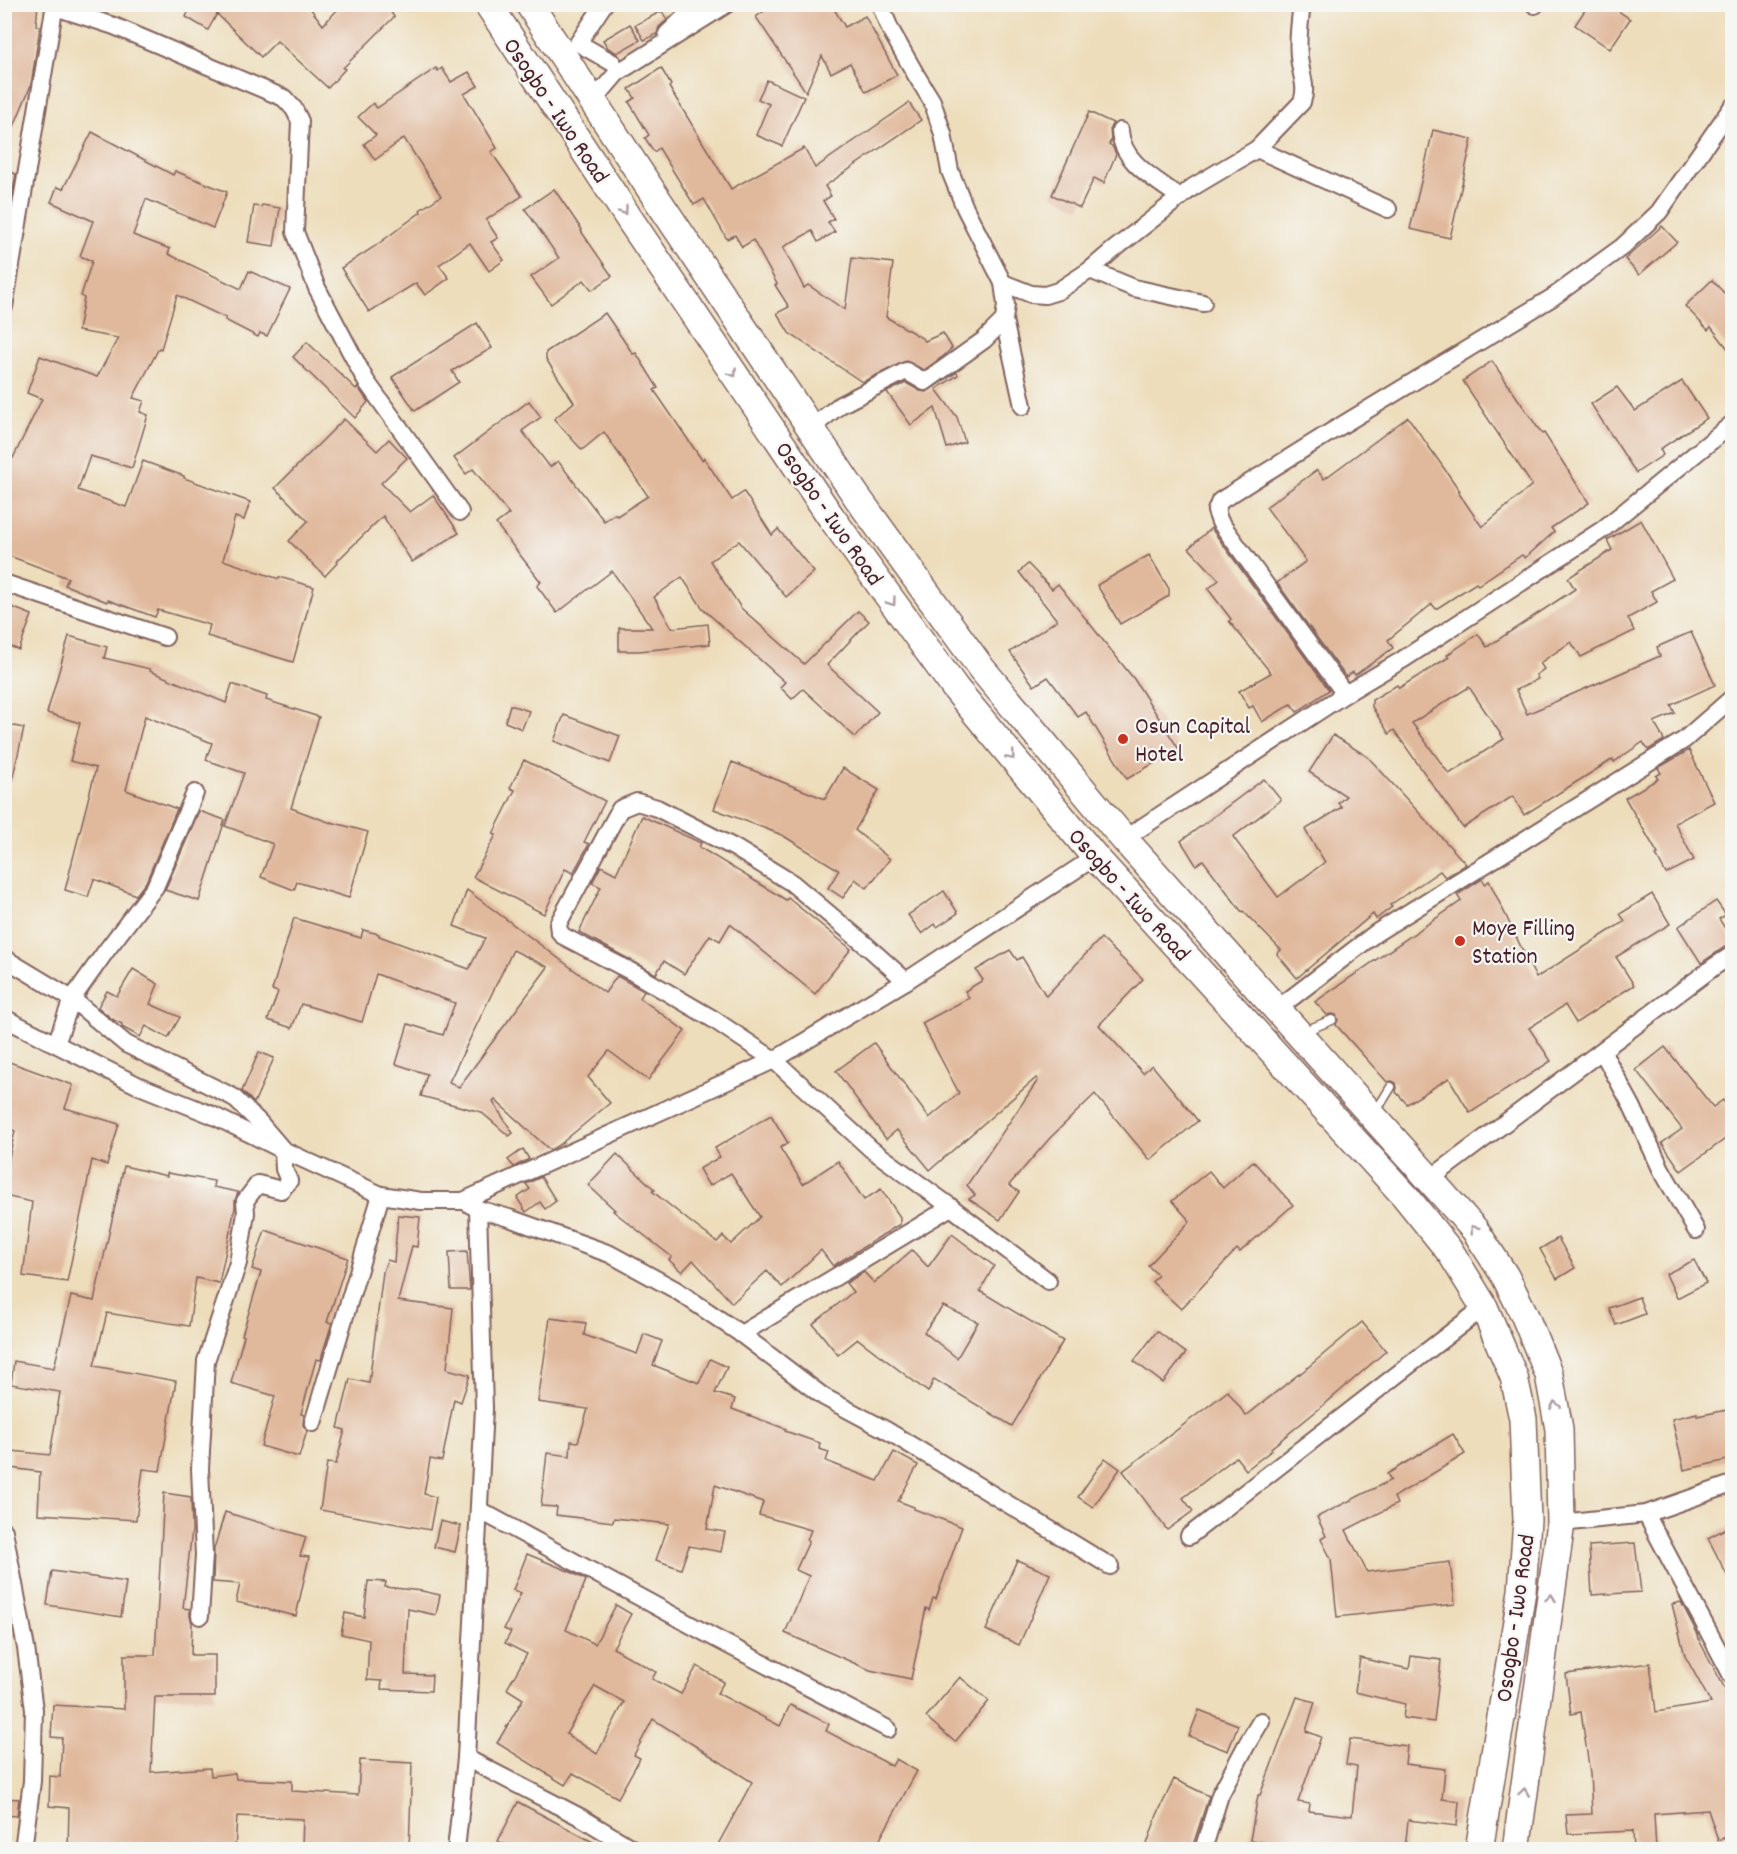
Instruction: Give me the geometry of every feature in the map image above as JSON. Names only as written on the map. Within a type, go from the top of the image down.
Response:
[{"type":"main road","name":"Osogbo - Iwo Road","points":[[488,4],[630,220],[831,517],[955,688],[1095,857],[1406,1197],[1451,1253],[1484,1307],[1514,1377],[1523,1419],[1527,1520],[1522,1592],[1479,1850]]},
{"type":"main road","name":"Osogbo - Iwo Road","points":[[529,4],[857,497],[981,668],[1124,839],[1475,1230],[1505,1276],[1524,1314],[1549,1375],[1559,1429],[1561,1523],[1516,1850]]},
{"type":"street","points":[[604,4],[578,43],[615,68]]},
{"type":"street","points":[[593,101],[615,68],[666,35],[698,4]]},
{"type":"street","points":[[615,68],[727,4]]},
{"type":"street","points":[[880,4],[890,29],[932,101],[943,134],[950,171],[965,208],[1003,283],[1005,313],[1023,406]]},
{"type":"street","points":[[1003,283],[1031,294],[1045,295],[1058,291],[1090,270],[1193,187],[1257,149],[1302,102],[1305,94],[1299,57],[1302,4]]},
{"type":"street","points":[[4,307],[10,245],[55,6],[114,26],[284,98],[294,109],[300,121],[296,232],[317,288],[366,381],[460,512]]},
{"type":"street","points":[[1345,694],[1220,522],[1216,512],[1220,501],[1553,297],[1622,246],[1659,212],[1732,107]]},
{"type":"street","points":[[1120,131],[1123,148],[1132,160],[1179,197]]},
{"type":"street","points":[[1257,149],[1388,209]]},
{"type":"street","points":[[1090,270],[1134,288],[1203,303]]},
{"type":"street","points":[[811,428],[840,405],[906,371],[925,382],[984,340],[1005,313],[1031,294]]},
{"type":"street","points":[[1124,839],[1602,530],[1732,424]]},
{"type":"street","points":[[4,583],[165,638]]},
{"type":"street","points":[[1277,1009],[1376,933],[1684,740],[1732,698]]},
{"type":"street","points":[[56,1044],[72,999],[155,887],[195,793]]},
{"type":"street","points":[[906,981],[792,883],[735,848],[657,808],[637,802],[620,809],[558,924],[563,936],[634,973],[713,1019],[774,1060],[871,1149],[1048,1281]]},
{"type":"street","points":[[471,1205],[774,1060],[906,981],[1095,857]]},
{"type":"street","points":[[1431,1179],[1715,966],[1732,956]]},
{"type":"street","points":[[4,958],[72,999],[126,1044],[233,1097],[283,1150],[284,1169],[289,1181],[286,1187],[281,1190],[258,1184],[245,1201],[246,1213],[238,1263],[206,1361],[200,1469],[204,1555],[200,1616]]},
{"type":"street","points":[[4,1018],[136,1085],[212,1115],[381,1195],[471,1205],[610,1254],[676,1290],[741,1334],[824,1397],[886,1430],[1110,1566]]},
{"type":"street","points":[[1602,1051],[1632,1106],[1661,1169],[1696,1230]]},
{"type":"street","points":[[313,1423],[381,1195]]},
{"type":"street","points":[[456,1850],[466,1758],[484,1408],[471,1205]]},
{"type":"street","points":[[741,1334],[951,1207]]},
{"type":"street","points":[[1189,1536],[1484,1307]]},
{"type":"street","points":[[1561,1523],[1646,1515],[1732,1484]]},
{"type":"street","points":[[479,1510],[703,1632],[888,1728]]},
{"type":"street","points":[[1646,1515],[1732,1676]]},
{"type":"street","points":[[4,1532],[26,1648],[34,1710],[32,1781],[22,1850]]},
{"type":"street","points":[[1203,1850],[1220,1796],[1261,1721]]},
{"type":"street","points":[[466,1758],[582,1818],[635,1850]]},
{"type":"lane","points":[[1299,1034],[1332,1020]]},
{"type":"lane","points":[[1374,1116],[1391,1087]]},
{"type":"building","points":[[4,4],[38,4],[36,26],[40,27],[31,85],[5,148]]},
{"type":"building","points":[[192,4],[307,4],[323,25],[343,4],[386,4],[394,17],[343,68],[345,69],[328,88],[277,41],[261,57],[217,14],[208,30],[186,17]]},
{"type":"building","points":[[774,4],[831,4],[845,27],[865,16],[897,75],[866,92],[850,63],[831,73],[822,56],[806,92],[756,17]]},
{"type":"building","points":[[1589,4],[1608,4],[1630,19],[1610,49],[1575,25]]},
{"type":"building","points":[[662,11],[667,20],[659,27],[657,34],[644,40],[635,25]]},
{"type":"building","points":[[630,24],[640,40],[617,53],[608,48],[603,40]]},
{"type":"building","points":[[436,68],[438,71],[442,68],[451,82],[469,72],[478,86],[464,94],[497,148],[491,152],[522,196],[486,220],[498,238],[491,242],[504,260],[489,271],[470,243],[439,265],[449,278],[425,295],[416,283],[369,312],[341,268],[374,247],[441,196],[404,138],[375,160],[364,144],[376,135],[358,117],[373,103],[377,108]]},
{"type":"building","points":[[661,68],[671,85],[669,87],[731,189],[804,148],[815,168],[909,103],[921,120],[825,186],[831,196],[823,201],[834,219],[828,222],[835,232],[818,242],[812,231],[783,247],[804,288],[808,285],[845,310],[852,258],[893,263],[886,317],[925,341],[943,333],[952,348],[924,370],[906,361],[862,382],[789,333],[777,313],[789,307],[775,285],[777,284],[753,240],[742,247],[735,235],[727,239],[704,199],[694,205],[659,148],[654,152],[645,138],[649,135],[629,102],[635,98],[629,89]]},
{"type":"building","points":[[767,80],[804,97],[782,146],[756,135],[769,104],[758,99]]},
{"type":"building","points":[[1089,112],[1113,123],[1110,128],[1111,141],[1109,144],[1116,154],[1104,183],[1094,178],[1080,208],[1052,195]]},
{"type":"building","points":[[1433,130],[1472,139],[1450,238],[1410,229]]},
{"type":"building","points":[[92,132],[173,175],[175,171],[227,192],[213,228],[146,199],[133,235],[170,249],[168,254],[241,289],[249,271],[290,289],[267,336],[260,333],[258,337],[225,320],[226,318],[177,295],[161,349],[159,348],[133,398],[144,401],[140,412],[148,415],[132,468],[90,456],[78,490],[126,507],[143,461],[250,502],[244,520],[235,517],[223,560],[279,579],[279,577],[314,587],[293,662],[207,636],[210,625],[158,610],[155,617],[108,600],[107,602],[65,585],[68,578],[4,554],[4,467],[9,456],[13,458],[42,399],[27,393],[40,356],[97,377],[118,338],[78,331],[84,298],[81,296],[92,261],[80,256],[93,221],[51,202],[57,187],[63,189]]},
{"type":"building","points":[[8,171],[16,174],[6,231],[4,231],[4,182]]},
{"type":"building","points":[[554,189],[612,276],[592,290],[584,280],[551,304],[531,277],[559,258],[525,209]]},
{"type":"building","points":[[262,205],[280,208],[274,246],[248,242],[254,206],[261,207]]},
{"type":"building","points":[[1662,226],[1677,242],[1639,275],[1625,259]]},
{"type":"building","points":[[1712,280],[1724,293],[1732,284],[1732,354],[1711,327],[1708,330],[1685,306]]},
{"type":"building","points":[[605,313],[633,354],[636,353],[658,388],[654,390],[732,500],[744,492],[772,535],[778,529],[814,572],[786,597],[739,541],[710,561],[741,608],[804,664],[858,611],[869,621],[827,665],[878,712],[855,737],[803,689],[792,699],[780,687],[785,682],[703,609],[682,577],[654,597],[672,628],[708,624],[710,644],[619,651],[619,628],[652,628],[612,571],[557,613],[537,586],[541,582],[496,524],[509,514],[473,469],[466,474],[454,458],[529,401],[541,417],[522,431],[550,467],[558,461],[604,521],[615,514],[617,516],[648,496],[604,432],[582,450],[554,419],[574,402],[546,359],[546,352]]},
{"type":"building","points":[[477,323],[492,348],[452,371],[459,382],[415,411],[392,377]]},
{"type":"building","points":[[307,342],[356,389],[358,387],[368,402],[355,418],[293,357]]},
{"type":"building","points":[[1492,361],[1542,434],[1544,433],[1589,503],[1551,528],[1554,532],[1525,558],[1522,555],[1478,585],[1476,583],[1436,609],[1432,604],[1388,640],[1393,648],[1355,675],[1353,672],[1346,677],[1277,583],[1306,561],[1266,507],[1317,470],[1324,479],[1408,417],[1460,491],[1458,492],[1482,527],[1532,485],[1463,381]]},
{"type":"building","points":[[957,372],[958,375],[936,389],[957,417],[965,442],[947,448],[935,408],[911,425],[887,392],[906,383],[926,392]]},
{"type":"building","points":[[1682,381],[1707,418],[1660,449],[1663,455],[1636,473],[1591,404],[1617,387],[1635,411]]},
{"type":"building","points":[[344,419],[377,451],[389,439],[407,458],[381,483],[410,512],[433,495],[459,533],[412,562],[383,516],[325,576],[289,541],[308,521],[275,488]]},
{"type":"building","points":[[1641,520],[1673,579],[1651,591],[1657,602],[1628,618],[1634,631],[1581,657],[1571,642],[1540,663],[1544,669],[1536,675],[1538,679],[1516,690],[1527,714],[1660,656],[1657,647],[1691,632],[1715,685],[1671,705],[1675,713],[1654,722],[1664,740],[1648,750],[1643,742],[1614,762],[1613,759],[1524,815],[1513,796],[1463,828],[1394,730],[1389,734],[1372,707],[1372,700],[1397,685],[1399,688],[1449,657],[1447,655],[1478,634],[1487,647],[1575,589],[1568,578],[1612,550],[1607,540]],"holes":[[[1469,687],[1504,739],[1449,774],[1412,723]]]},
{"type":"building","points":[[1211,528],[1329,690],[1297,712],[1291,704],[1262,722],[1253,706],[1249,708],[1239,691],[1271,673],[1229,621],[1231,619],[1208,589],[1219,580],[1189,548]]},
{"type":"building","points":[[1149,555],[1169,589],[1169,596],[1120,624],[1097,585]]},
{"type":"building","points":[[1028,564],[1052,589],[1058,584],[1134,679],[1180,751],[1163,762],[1161,759],[1127,779],[1086,712],[1078,717],[1048,677],[1034,686],[1010,652],[1057,620],[1019,572]]},
{"type":"building","points":[[4,604],[32,615],[19,650],[4,644]]},
{"type":"building","points":[[69,636],[107,647],[104,658],[150,669],[150,671],[226,703],[232,684],[267,696],[266,700],[319,717],[291,808],[331,823],[368,832],[349,898],[297,882],[294,890],[261,877],[273,844],[225,826],[244,773],[206,760],[212,743],[145,716],[126,790],[177,809],[146,882],[136,895],[94,879],[88,897],[65,890],[96,768],[70,761],[80,723],[47,713]]},
{"type":"building","points":[[510,705],[529,711],[522,729],[505,722]]},
{"type":"building","points":[[564,715],[620,736],[610,763],[554,741]]},
{"type":"building","points":[[4,724],[24,728],[12,781],[4,780]]},
{"type":"building","points":[[1333,735],[1368,757],[1466,864],[1445,877],[1440,871],[1390,905],[1392,907],[1376,919],[1373,914],[1297,978],[1277,954],[1281,950],[1242,912],[1203,860],[1196,865],[1181,841],[1264,779],[1281,800],[1233,837],[1278,897],[1325,862],[1305,830],[1342,807],[1338,803],[1346,796],[1309,772]]},
{"type":"building","points":[[1689,750],[1714,802],[1675,823],[1694,860],[1666,874],[1656,855],[1658,854],[1625,798],[1658,779],[1656,776],[1661,773],[1658,768]]},
{"type":"building","points":[[524,760],[605,801],[584,842],[589,844],[573,873],[565,869],[544,914],[473,877],[496,835],[493,834],[515,790],[510,788]]},
{"type":"building","points":[[732,762],[825,799],[843,768],[879,790],[855,830],[890,859],[867,888],[855,879],[843,898],[828,888],[839,870],[782,835],[714,809]]},
{"type":"building","points":[[199,811],[225,820],[199,901],[165,890]]},
{"type":"building","points":[[642,816],[701,843],[699,847],[786,900],[788,898],[851,949],[815,994],[730,924],[720,941],[710,935],[684,974],[664,961],[656,974],[579,932],[601,887],[592,883],[601,866],[616,874]]},
{"type":"building","name":"Moye Filling Station","points":[[1482,879],[1485,884],[1489,881],[1536,978],[1625,921],[1620,914],[1652,894],[1670,924],[1616,957],[1634,985],[1576,1023],[1565,1005],[1529,1028],[1551,1061],[1470,1113],[1449,1078],[1407,1104],[1396,1092],[1396,1083],[1387,1082],[1336,1025],[1338,1020],[1336,1015],[1327,1015],[1315,1002],[1461,901],[1457,895]]},
{"type":"building","points":[[467,890],[605,993],[617,976],[644,991],[640,998],[685,1031],[648,1080],[609,1051],[588,1077],[610,1103],[564,1142],[550,1150],[495,1100],[493,1102],[513,1133],[509,1136],[481,1112],[421,1096],[427,1074],[396,1064],[408,1024],[443,1035],[455,1003],[376,974],[362,1022],[301,1004],[292,1028],[268,1020],[278,992],[272,990],[294,918],[361,938],[363,930],[379,934],[379,936],[469,969],[485,938],[454,926]],"holes":[[[513,950],[548,967],[459,1087],[449,1082]]]},
{"type":"building","points":[[944,891],[958,913],[937,927],[935,924],[922,934],[908,915]]},
{"type":"building","points":[[1716,901],[1726,915],[1719,919],[1732,939],[1732,944],[1701,963],[1678,927]]},
{"type":"building","points":[[1101,938],[1143,979],[1099,1025],[1143,1073],[1152,1065],[1198,1121],[1150,1160],[1095,1094],[1050,1138],[1009,1185],[1019,1192],[1000,1220],[969,1199],[975,1195],[967,1185],[1038,1080],[1036,1078],[930,1170],[897,1130],[886,1139],[836,1071],[874,1043],[929,1118],[959,1093],[922,1023],[969,998],[965,991],[983,980],[976,970],[1010,950],[1017,960],[1022,957],[1046,996]]},
{"type":"building","points":[[133,969],[158,984],[150,1004],[180,1017],[168,1038],[146,1026],[140,1037],[122,1027],[122,1024],[98,1007],[107,991],[117,996]]},
{"type":"building","points":[[1665,1047],[1713,1107],[1723,1100],[1732,1114],[1732,1134],[1681,1171],[1662,1143],[1682,1129],[1636,1070]]},
{"type":"building","points":[[259,1052],[274,1058],[254,1103],[242,1091]]},
{"type":"building","points":[[4,1060],[73,1085],[65,1108],[119,1124],[107,1165],[92,1160],[67,1282],[23,1276],[32,1202],[4,1196],[4,1166],[7,1167],[15,1131],[4,1127]]},
{"type":"building","points":[[771,1115],[788,1143],[780,1148],[803,1184],[838,1161],[864,1200],[881,1189],[900,1217],[900,1224],[833,1266],[821,1250],[782,1287],[767,1271],[732,1303],[693,1260],[682,1272],[669,1260],[672,1257],[613,1211],[615,1210],[588,1185],[617,1154],[655,1190],[652,1191],[693,1224],[717,1242],[723,1236],[731,1244],[760,1217],[731,1173],[709,1186],[699,1169],[720,1157],[715,1148]]},
{"type":"building","points":[[523,1149],[529,1159],[514,1167],[508,1160]]},
{"type":"building","points":[[1253,1161],[1293,1205],[1240,1252],[1237,1249],[1181,1309],[1152,1282],[1158,1275],[1148,1266],[1190,1221],[1172,1201],[1209,1171],[1223,1188]]},
{"type":"building","points":[[124,1166],[167,1176],[167,1173],[214,1181],[213,1187],[238,1192],[219,1283],[196,1278],[189,1326],[107,1313],[94,1366],[176,1381],[160,1471],[143,1469],[136,1520],[38,1514],[40,1472],[11,1468],[12,1451],[50,1455],[60,1392],[11,1384],[14,1361],[54,1368],[71,1296],[94,1301]]},
{"type":"building","points":[[541,1177],[556,1201],[545,1209],[540,1202],[526,1212],[517,1198],[530,1189],[526,1184]]},
{"type":"building","points":[[398,1215],[420,1217],[417,1247],[412,1246],[398,1301],[453,1308],[447,1369],[470,1375],[461,1402],[454,1399],[442,1461],[430,1459],[424,1494],[436,1497],[430,1530],[320,1510],[327,1463],[336,1464],[345,1430],[338,1428],[350,1379],[369,1383],[383,1272],[387,1260],[394,1262]]},
{"type":"building","points":[[265,1230],[348,1258],[327,1322],[332,1323],[321,1360],[316,1359],[301,1414],[304,1415],[303,1425],[307,1431],[299,1457],[261,1446],[275,1396],[231,1383],[244,1336],[242,1335],[261,1272],[252,1269]]},
{"type":"building","points":[[952,1234],[994,1266],[980,1291],[1063,1341],[1012,1426],[934,1379],[928,1392],[858,1339],[838,1355],[813,1324],[853,1292],[846,1283],[864,1272],[874,1283],[912,1250],[928,1267]],"holes":[[[943,1306],[978,1322],[957,1358],[924,1332]]]},
{"type":"building","points":[[1558,1238],[1575,1268],[1557,1279],[1540,1249]]},
{"type":"building","points":[[467,1251],[470,1290],[451,1290],[449,1252]]},
{"type":"building","points":[[1694,1260],[1706,1283],[1677,1298],[1666,1274]]},
{"type":"building","points":[[1639,1297],[1645,1314],[1616,1325],[1609,1308]]},
{"type":"building","points":[[550,1318],[586,1323],[584,1335],[637,1354],[644,1334],[662,1341],[653,1365],[699,1383],[710,1359],[727,1367],[715,1393],[735,1399],[732,1409],[820,1443],[819,1449],[829,1452],[826,1461],[878,1481],[894,1452],[918,1465],[898,1501],[962,1527],[936,1599],[933,1598],[929,1610],[926,1608],[911,1679],[870,1670],[785,1633],[809,1576],[796,1570],[809,1541],[807,1540],[811,1530],[759,1515],[763,1502],[715,1485],[707,1529],[725,1532],[721,1552],[689,1546],[681,1569],[656,1560],[669,1524],[614,1518],[613,1522],[556,1515],[557,1507],[541,1506],[547,1453],[570,1456],[571,1441],[578,1442],[588,1409],[538,1402]]},
{"type":"building","points":[[1362,1322],[1386,1351],[1246,1470],[1236,1457],[1183,1498],[1193,1511],[1167,1530],[1123,1471],[1228,1391],[1246,1416]]},
{"type":"building","points":[[1157,1331],[1186,1353],[1163,1383],[1134,1361]]},
{"type":"building","points":[[1732,1409],[1732,1459],[1684,1470],[1672,1419],[1697,1413],[1697,1416]]},
{"type":"building","points":[[1453,1434],[1465,1454],[1394,1497],[1397,1504],[1346,1530],[1367,1572],[1450,1562],[1455,1604],[1337,1617],[1331,1559],[1321,1539],[1326,1536],[1317,1517],[1391,1480],[1387,1474]]},
{"type":"building","points":[[1105,1458],[1120,1469],[1093,1507],[1078,1497]]},
{"type":"building","points":[[164,1493],[191,1497],[192,1530],[183,1608],[190,1609],[191,1655],[215,1655],[215,1697],[155,1697],[151,1772],[210,1768],[211,1776],[235,1773],[236,1779],[292,1781],[292,1791],[358,1795],[360,1760],[412,1763],[409,1850],[302,1846],[303,1819],[237,1816],[235,1850],[68,1850],[69,1808],[49,1806],[50,1776],[60,1777],[62,1738],[51,1737],[53,1705],[124,1709],[124,1655],[155,1655]]},
{"type":"building","points":[[225,1512],[306,1537],[300,1556],[309,1557],[296,1616],[236,1602],[240,1584],[213,1582],[214,1549]]},
{"type":"building","points":[[440,1521],[461,1526],[455,1552],[434,1547]]},
{"type":"building","points":[[1732,1525],[1732,1585],[1708,1538]]},
{"type":"building","points":[[1635,1543],[1641,1592],[1592,1595],[1589,1546]]},
{"type":"building","points":[[527,1554],[571,1572],[586,1580],[566,1630],[595,1644],[616,1605],[631,1614],[613,1648],[656,1672],[652,1679],[681,1694],[697,1666],[724,1682],[717,1693],[780,1726],[790,1705],[829,1724],[826,1731],[892,1766],[896,1759],[917,1771],[874,1850],[715,1850],[752,1782],[653,1719],[634,1755],[640,1758],[618,1798],[573,1773],[565,1785],[497,1743],[523,1699],[507,1689],[527,1654],[505,1643],[511,1632],[504,1629],[521,1593],[513,1590]],"holes":[[[595,1686],[624,1702],[597,1754],[566,1734]]]},
{"type":"building","points":[[1017,1560],[1050,1574],[1019,1645],[986,1630]]},
{"type":"building","points":[[52,1571],[126,1582],[121,1617],[47,1605]]},
{"type":"building","points":[[368,1581],[386,1582],[385,1587],[440,1595],[436,1615],[408,1609],[405,1674],[432,1675],[431,1691],[381,1689],[382,1681],[367,1680],[369,1640],[341,1634],[345,1613],[364,1617]]},
{"type":"building","points":[[1681,1602],[1732,1702],[1732,1835],[1718,1840],[1708,1810],[1654,1814],[1656,1850],[1634,1850],[1633,1831],[1568,1834],[1566,1815],[1592,1814],[1590,1773],[1581,1712],[1571,1714],[1566,1674],[1650,1663],[1656,1712],[1711,1703],[1685,1656],[1672,1604]]},
{"type":"building","points":[[1411,1656],[1441,1660],[1434,1722],[1403,1718],[1405,1704],[1355,1692],[1360,1658],[1409,1669]]},
{"type":"building","points":[[960,1677],[989,1701],[955,1742],[926,1717]]},
{"type":"building","points":[[1297,1697],[1315,1702],[1306,1731],[1321,1737],[1298,1802],[1310,1804],[1309,1811],[1352,1816],[1357,1766],[1346,1764],[1350,1739],[1407,1746],[1405,1764],[1445,1769],[1442,1799],[1459,1801],[1457,1826],[1408,1820],[1405,1850],[1327,1850],[1302,1846],[1302,1849],[1250,1840],[1258,1795],[1260,1795]]},
{"type":"building","points":[[1199,1710],[1238,1725],[1228,1751],[1189,1736]]},
{"type":"building","points":[[1174,1779],[1209,1796],[1191,1850],[1145,1850],[1157,1815]]},
{"type":"building","points":[[4,1798],[19,1799],[17,1816],[4,1815]]},
{"type":"building","points":[[518,1802],[608,1850],[501,1850],[504,1844],[498,1841]]},
{"type":"place","name":"Osun Capital Hotel","points":[[1123,739]]},
{"type":"place","name":"Moye Filling Station","points":[[1460,941]]}]
